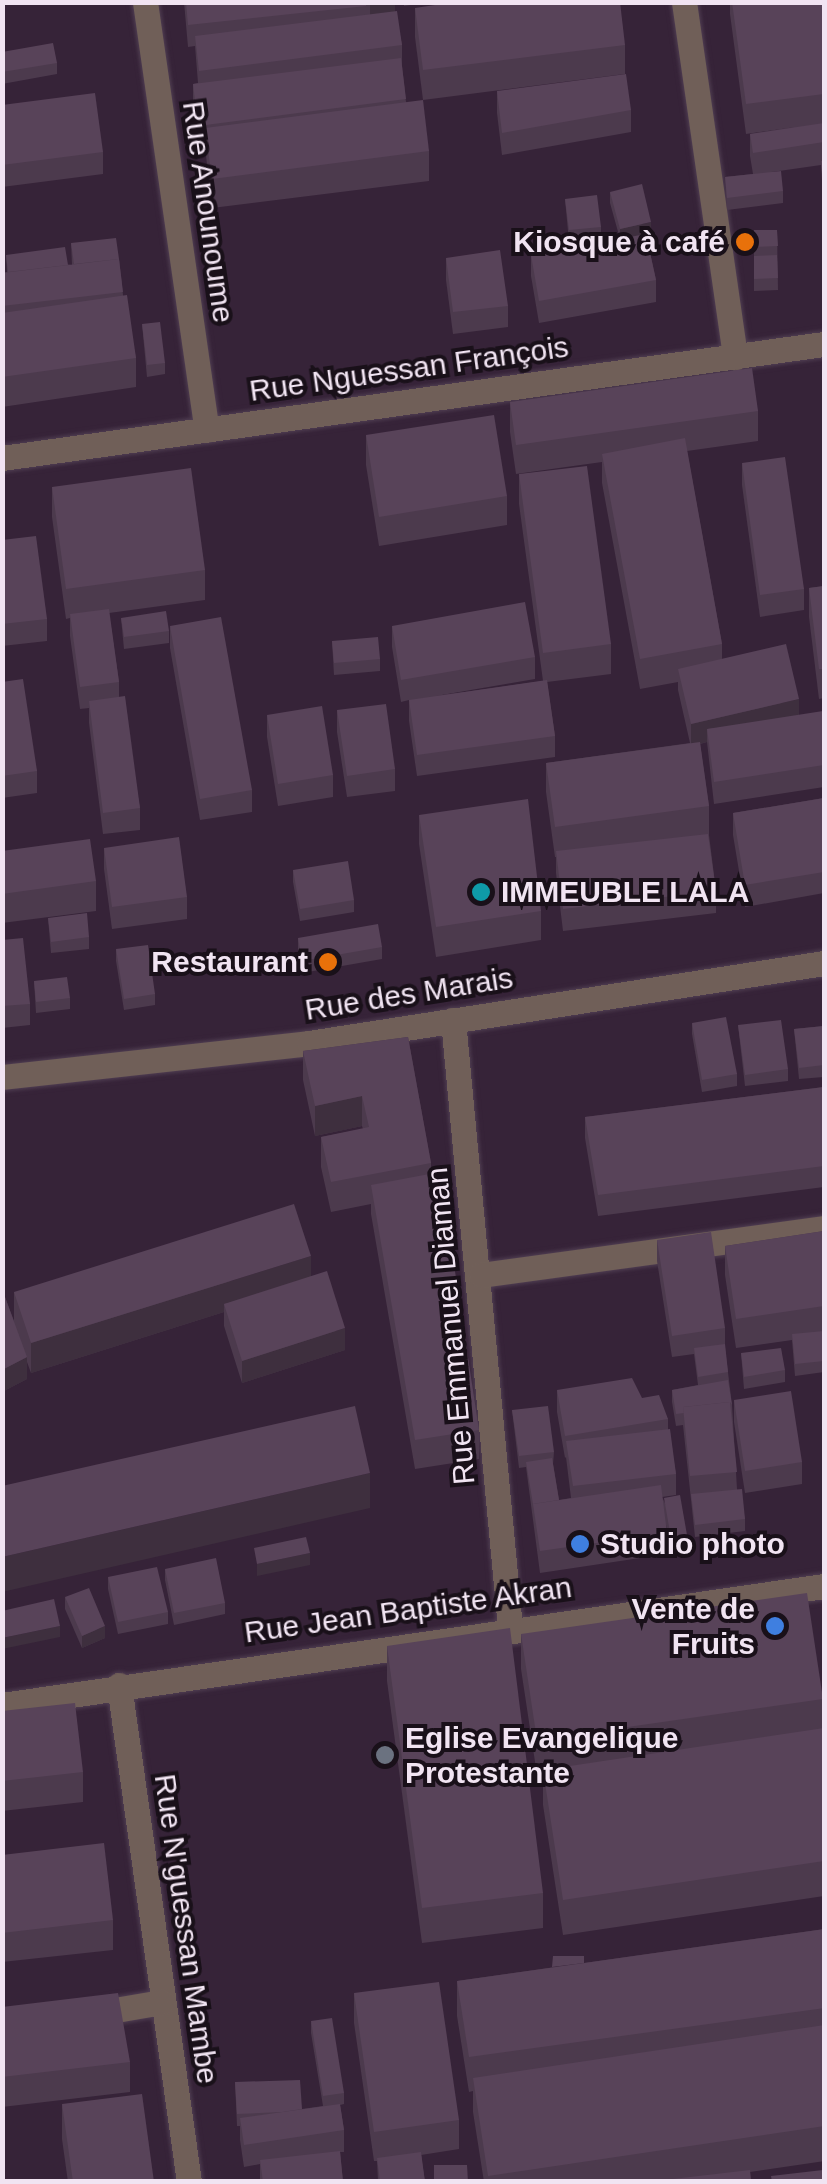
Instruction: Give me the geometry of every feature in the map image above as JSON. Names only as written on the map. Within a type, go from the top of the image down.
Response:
[{"type":"street","name":"Rue Anounoume","points":[[145,2],[206,430]]},
{"type":"street","points":[[684,2],[735,356]]},
{"type":"street","name":"Rue Nguessan François","points":[[2,458],[824,344]]},
{"type":"street","name":"Rue des Marais","points":[[2,1077],[453,1020],[824,963]]},
{"type":"street","name":"Rue Emmanuel Diaman","points":[[453,1020],[481,1274],[510,1628]]},
{"type":"street","points":[[481,1274],[824,1228]]},
{"type":"street","name":"Rue Jean Baptiste Akran","points":[[2,1705],[510,1628],[824,1586]]},
{"type":"street","name":"Rue N'guessan Mambe","points":[[118,1685],[188,2182]]},
{"type":"street","points":[[56,2020],[162,2002]]},
{"type":"building","points":[[186,2],[366,2],[366,6],[188,25]]},
{"type":"building","points":[[455,2],[620,2],[625,45],[423,70],[415,8]]},
{"type":"building","points":[[732,2],[824,2],[824,94],[746,104]]},
{"type":"building","points":[[397,11],[402,45],[199,71],[195,36]]},
{"type":"building","points":[[53,43],[57,63],[2,72],[2,52]]},
{"type":"building","points":[[401,58],[406,99],[198,126],[193,84]]},
{"type":"building","points":[[626,74],[631,110],[502,133],[497,91]]},
{"type":"building","points":[[95,93],[103,152],[2,165],[2,105]]},
{"type":"building","points":[[423,100],[429,151],[212,179],[205,128]]},
{"type":"building","points":[[824,123],[824,142],[753,153],[750,134]]},
{"type":"building","points":[[781,171],[783,191],[727,198],[725,177]]},
{"type":"building","points":[[642,184],[651,222],[620,229],[610,192]]},
{"type":"building","points":[[597,195],[601,227],[569,230],[565,199]]},
{"type":"building","points":[[754,230],[777,230],[778,246],[754,247]]},
{"type":"building","points":[[646,234],[656,280],[539,301],[531,255]]},
{"type":"building","points":[[116,238],[119,259],[74,264],[71,243]]},
{"type":"building","points":[[65,247],[68,265],[8,272],[6,255]]},
{"type":"building","points":[[500,250],[508,306],[453,312],[446,258]]},
{"type":"building","points":[[777,255],[778,278],[754,279],[754,256]]},
{"type":"building","points":[[119,259],[123,292],[2,306],[2,273]]},
{"type":"building","points":[[127,295],[136,358],[2,377],[2,313]]},
{"type":"building","points":[[160,322],[165,363],[147,365],[142,324]]},
{"type":"building","points":[[752,368],[758,411],[516,445],[510,402]]},
{"type":"building","points":[[494,415],[507,496],[379,517],[366,435]]},
{"type":"building","points":[[685,438],[722,644],[640,659],[602,454]]},
{"type":"building","points":[[785,457],[804,589],[760,595],[742,463]]},
{"type":"building","points":[[587,466],[611,644],[543,653],[519,474]]},
{"type":"building","points":[[191,468],[205,570],[66,589],[52,487]]},
{"type":"building","points":[[36,536],[47,619],[2,624],[2,540]]},
{"type":"building","points":[[824,586],[824,669],[819,669],[809,588]]},
{"type":"building","points":[[525,602],[535,657],[401,680],[392,626]]},
{"type":"building","points":[[109,609],[119,682],[80,687],[70,614]]},
{"type":"building","points":[[166,611],[169,631],[124,637],[121,618]]},
{"type":"building","points":[[221,617],[252,790],[200,799],[170,626]]},
{"type":"building","points":[[378,637],[380,659],[334,663],[332,641]]},
{"type":"building","points":[[786,644],[799,699],[691,724],[678,669]]},
{"type":"building","points":[[23,679],[37,771],[2,776],[2,682]]},
{"type":"building","points":[[547,680],[555,736],[417,755],[409,700]]},
{"type":"building","points":[[125,696],[140,808],[103,813],[89,701]]},
{"type":"building","points":[[386,704],[395,769],[347,776],[337,710]]},
{"type":"building","points":[[322,706],[333,775],[278,784],[267,715]]},
{"type":"building","points":[[823,711],[824,765],[714,782],[707,729]]},
{"type":"building","points":[[700,742],[709,806],[555,827],[546,763]]},
{"type":"building","points":[[824,798],[824,872],[745,885],[733,813]]},
{"type":"building","name":"IMMEUBLE LALA","points":[[528,799],[541,911],[436,927],[419,815]]},
{"type":"building","points":[[708,834],[716,891],[563,909],[556,851]]},
{"type":"building","points":[[179,837],[187,897],[112,907],[104,848]]},
{"type":"building","points":[[90,839],[96,881],[2,894],[2,851]]},
{"type":"building","points":[[348,861],[354,900],[300,909],[293,870]]},
{"type":"building","points":[[87,913],[89,937],[51,942],[48,918]]},
{"type":"building","points":[[378,924],[382,947],[302,961],[298,938]]},
{"type":"building","points":[[23,938],[30,1004],[2,1006],[2,940]]},
{"type":"building","points":[[148,945],[155,994],[124,999],[116,949]]},
{"type":"building","points":[[67,977],[70,998],[36,1002],[34,981]]},
{"type":"building","points":[[726,1017],[737,1074],[702,1080],[692,1023]]},
{"type":"building","points":[[781,1020],[788,1069],[745,1075],[738,1025]]},
{"type":"building","points":[[824,1026],[824,1065],[799,1068],[794,1029]]},
{"type":"building","points":[[408,1037],[431,1163],[331,1182],[321,1137],[369,1127],[362,1096],[315,1106],[303,1051]]},
{"type":"building","points":[[824,1087],[824,1166],[598,1195],[585,1117]]},
{"type":"building","points":[[440,1172],[479,1430],[415,1440],[371,1185]]},
{"type":"building","points":[[294,1204],[311,1256],[31,1343],[14,1292]]},
{"type":"building","points":[[824,1231],[824,1306],[736,1319],[725,1246]]},
{"type":"building","points":[[711,1232],[725,1328],[672,1336],[657,1240]]},
{"type":"building","points":[[327,1271],[345,1328],[242,1361],[224,1304]]},
{"type":"building","points":[[2,1289],[27,1357],[2,1370]]},
{"type":"building","points":[[824,1331],[824,1361],[795,1364],[792,1334]]},
{"type":"building","points":[[725,1344],[728,1372],[698,1377],[694,1348]]},
{"type":"building","points":[[781,1348],[785,1370],[744,1377],[741,1353]]},
{"type":"building","points":[[632,1378],[642,1398],[659,1395],[668,1419],[565,1436],[557,1390]]},
{"type":"building","points":[[728,1380],[732,1405],[730,1402],[683,1407],[684,1413],[676,1414],[672,1390]]},
{"type":"building","points":[[791,1391],[802,1462],[745,1471],[734,1400]]},
{"type":"building","points":[[730,1402],[737,1472],[690,1476],[683,1407]]},
{"type":"building","points":[[355,1406],[370,1473],[2,1557],[2,1486]]},
{"type":"building","points":[[548,1406],[554,1452],[519,1456],[512,1410]]},
{"type":"building","points":[[670,1429],[676,1474],[573,1486],[566,1441]]},
{"type":"building","points":[[552,1458],[559,1500],[533,1504],[526,1462]]},
{"type":"building","points":[[661,1485],[667,1533],[540,1551],[533,1504]]},
{"type":"building","points":[[742,1489],[745,1519],[695,1525],[691,1494]]},
{"type":"building","points":[[680,1495],[687,1535],[671,1538],[664,1498]]},
{"type":"building","points":[[306,1537],[310,1553],[257,1564],[254,1548]]},
{"type":"building","points":[[216,1558],[225,1603],[174,1613],[165,1569]]},
{"type":"building","points":[[157,1567],[168,1612],[118,1622],[108,1577]]},
{"type":"building","points":[[89,1588],[105,1626],[82,1636],[65,1597]]},
{"type":"building","points":[[807,1593],[823,1699],[537,1740],[521,1634]]},
{"type":"building","points":[[54,1599],[60,1626],[2,1638],[2,1611]]},
{"type":"building","points":[[510,1628],[543,1893],[422,1908],[387,1646]]},
{"type":"building","points":[[75,1703],[83,1772],[2,1781],[2,1711]]},
{"type":"building","points":[[824,1728],[824,1861],[563,1900],[543,1770]]},
{"type":"building","points":[[104,1843],[113,1920],[2,1933],[2,1855]]},
{"type":"building","points":[[824,1929],[824,2008],[469,2057],[457,1981]]},
{"type":"building","points":[[553,1956],[584,1956],[584,1963],[552,1967]]},
{"type":"building","points":[[439,1982],[459,2120],[374,2132],[354,1993]]},
{"type":"building","points":[[118,1993],[130,2062],[2,2077],[2,2007]]},
{"type":"building","points":[[332,2018],[344,2093],[323,2096],[311,2021]]},
{"type":"building","points":[[824,2025],[824,2126],[488,2176],[473,2078]]},
{"type":"building","points":[[300,2080],[302,2109],[237,2114],[235,2082]]},
{"type":"building","points":[[142,2094],[154,2182],[73,2182],[62,2104]]},
{"type":"building","points":[[340,2104],[344,2130],[244,2145],[240,2118]]},
{"type":"building","points":[[340,2151],[343,2182],[263,2182],[260,2160]]},
{"type":"building","points":[[421,2152],[425,2182],[380,2182],[377,2158]]},
{"type":"building","points":[[434,2165],[467,2165],[468,2182],[434,2182]]},
{"type":"building","points":[[750,2170],[751,2182],[647,2182]]},
{"type":"building","points":[[824,2170],[824,2182],[772,2182],[771,2176]]},
{"type":"place","name":"Kiosque à café","points":[[745,242]]},
{"type":"place","name":"IMMEUBLE LALA","points":[[481,892]]},
{"type":"place","name":"Restaurant","points":[[328,962]]},
{"type":"place","name":"Studio photo","points":[[580,1544]]},
{"type":"place","name":"Vente de Fruits","points":[[775,1626]]},
{"type":"place","name":"Eglise Evangelique Protestante","points":[[385,1755]]}]
